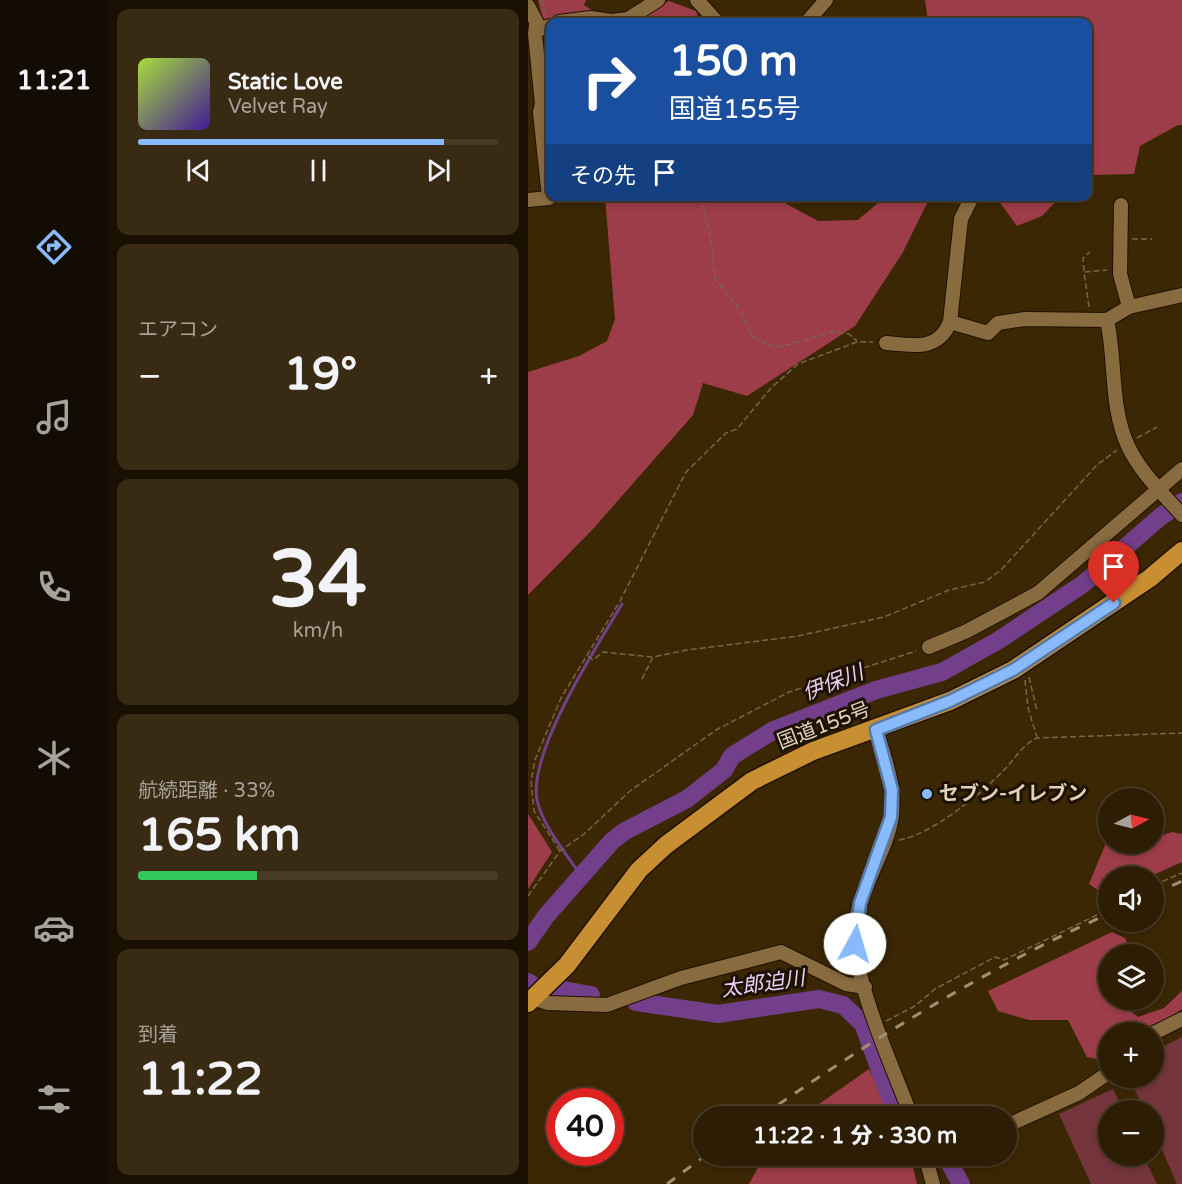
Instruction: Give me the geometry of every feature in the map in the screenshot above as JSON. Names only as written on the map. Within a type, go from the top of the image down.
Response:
[{"type":"highway","name":"国道155号","points":[[530,1000],[567,965],[639,870],[666,845],[753,781],[813,751],[876,730],[950,701],[1013,670],[1150,578],[1182,551]]},
{"type":"street","points":[[630,18],[658,0]]},
{"type":"street","points":[[697,0],[713,18]]},
{"type":"street","points":[[810,18],[826,0]]},
{"type":"street","points":[[528,6],[543,26],[535,34],[542,104],[534,112],[546,181]]},
{"type":"street","points":[[528,200],[546,198]]},
{"type":"street","points":[[886,343],[917,346],[932,344],[945,333],[950,322],[961,219],[970,201]]},
{"type":"street","points":[[1121,205],[1122,239],[1119,268],[1129,307]]},
{"type":"street","points":[[950,322],[988,333],[998,323],[1025,319],[1107,320],[1129,307],[1182,295]]},
{"type":"street","points":[[1107,320],[1112,341],[1117,401],[1127,444],[1159,490],[1182,515]]},
{"type":"street","points":[[929,647],[967,631],[1038,593],[1182,469]]},
{"type":"street","points":[[876,730],[892,790],[891,817],[860,903],[855,926],[858,965],[907,1106]]},
{"type":"street","points":[[530,1000],[548,1003],[607,1005],[681,978],[781,952],[846,984],[864,987]]},
{"type":"street","points":[[1164,1029],[1182,1019]]},
{"type":"street","points":[[1017,1121],[1079,1093],[1098,1080]]},
{"type":"street","points":[[929,1166],[933,1184]]},
{"type":"path","points":[[702,201],[711,240],[715,279],[737,306],[752,336],[769,345],[780,347],[832,332],[849,334],[857,342]]},
{"type":"path","points":[[1122,239],[1152,239]]},
{"type":"path","points":[[1090,252],[1083,258],[1091,320]]},
{"type":"path","points":[[1084,272],[1119,268]]},
{"type":"path","points":[[560,851],[534,811],[531,781],[535,760],[561,698],[620,601],[677,486],[692,463],[726,433],[737,429],[771,388],[798,364],[857,342],[886,343]]},
{"type":"path","points":[[587,656],[592,660],[603,652],[653,657],[831,630],[884,617],[949,590],[985,582],[1001,570],[1006,561],[1082,485],[1097,465],[1157,427]]},
{"type":"path","points":[[528,896],[560,851],[569,847],[630,791],[661,767],[746,713],[789,692],[929,647]]},
{"type":"path","points":[[642,679],[653,657]]},
{"type":"path","points":[[1037,711],[1031,682],[1025,674],[1028,708],[1037,738]]},
{"type":"path","points":[[885,836],[897,840],[911,838],[929,828],[992,781],[1023,747],[1037,738],[1182,733]]},
{"type":"path","points":[[1164,881],[1182,873]]},
{"type":"path","points":[[878,1025],[915,1006],[935,989],[995,957],[1004,960],[1098,914]]},
{"type":"shaded area","points":[[538,0],[586,0],[584,5],[604,18],[582,14],[543,20]]},
{"type":"shaded area","points":[[925,0],[1182,0],[1182,125],[1140,146],[1134,174],[1092,175],[1092,18],[927,18]]},
{"type":"shaded area","points":[[669,1],[696,11],[699,18],[637,18]]},
{"type":"shaded area","points":[[605,201],[783,201],[818,221],[858,220],[880,201],[928,201],[903,252],[855,326],[747,396],[703,383],[693,415],[593,529],[528,595],[528,372],[579,356],[607,341],[615,319]]},
{"type":"shaded area","points":[[999,201],[1056,201],[1042,216],[1017,226]]},
{"type":"shaded area","points":[[528,814],[552,852],[528,889]]},
{"type":"shaded area","points":[[1172,832],[1182,834],[1182,862],[1164,870],[1164,866],[1098,866],[1098,890],[1089,884],[1101,854],[1164,854],[1164,835]]},
{"type":"shaded area","points":[[1112,932],[1125,938],[1128,944],[1098,944],[1098,1010],[1129,1010],[1138,1017],[1164,1010],[1182,991],[1182,1009],[1163,1022],[1098,1022],[1098,1059],[1087,1057],[1068,1020],[1029,1020],[998,1011],[988,991]]},
{"type":"shaded area","points":[[1182,1037],[1182,1184],[1177,1184],[1164,1155],[1164,1100],[1139,1100],[1134,1088],[1164,1088],[1164,1046]]},
{"type":"shaded area","points":[[869,1069],[889,1106],[816,1106]]},
{"type":"shaded area","points":[[1113,1089],[1118,1100],[1098,1100],[1098,1166],[1148,1166],[1157,1184],[1091,1184],[1059,1114]]},
{"type":"shaded area","points":[[759,1166],[913,1166],[917,1184],[749,1184]]},
{"type":"waterway","name":"伊保川","points":[[528,942],[546,916],[612,841],[625,831],[687,799],[724,770],[732,756],[774,730],[876,690],[942,672],[999,640],[1083,584],[1160,517],[1182,502]]},
{"type":"waterway","points":[[580,875],[544,820],[537,800],[537,780],[553,728],[582,672],[622,604]]},
{"type":"waterway","name":"太郎迫川","points":[[528,982],[532,985]]},
{"type":"waterway","name":"太郎迫川","points":[[558,989],[591,995]]},
{"type":"waterway","name":"太郎迫川","points":[[636,1002],[718,1014],[819,999],[843,1005],[863,1024],[893,1106]]},
{"type":"waterway","name":"太郎迫川","points":[[951,1166],[961,1184]]},
{"type":"railway","points":[[1164,889],[1182,881]]},
{"type":"railway","points":[[777,1106],[930,1007],[1018,958],[1098,919]]},
{"type":"railway","points":[[667,1184],[693,1165]]},
{"type":"place","name":"セブン-イレブン","points":[[927,794]]},
{"type":"route","points":[[855,944],[855,926],[860,903],[891,817],[892,790],[887,764],[876,730],[950,701],[1013,670],[1060,641],[1114,603]]}]
